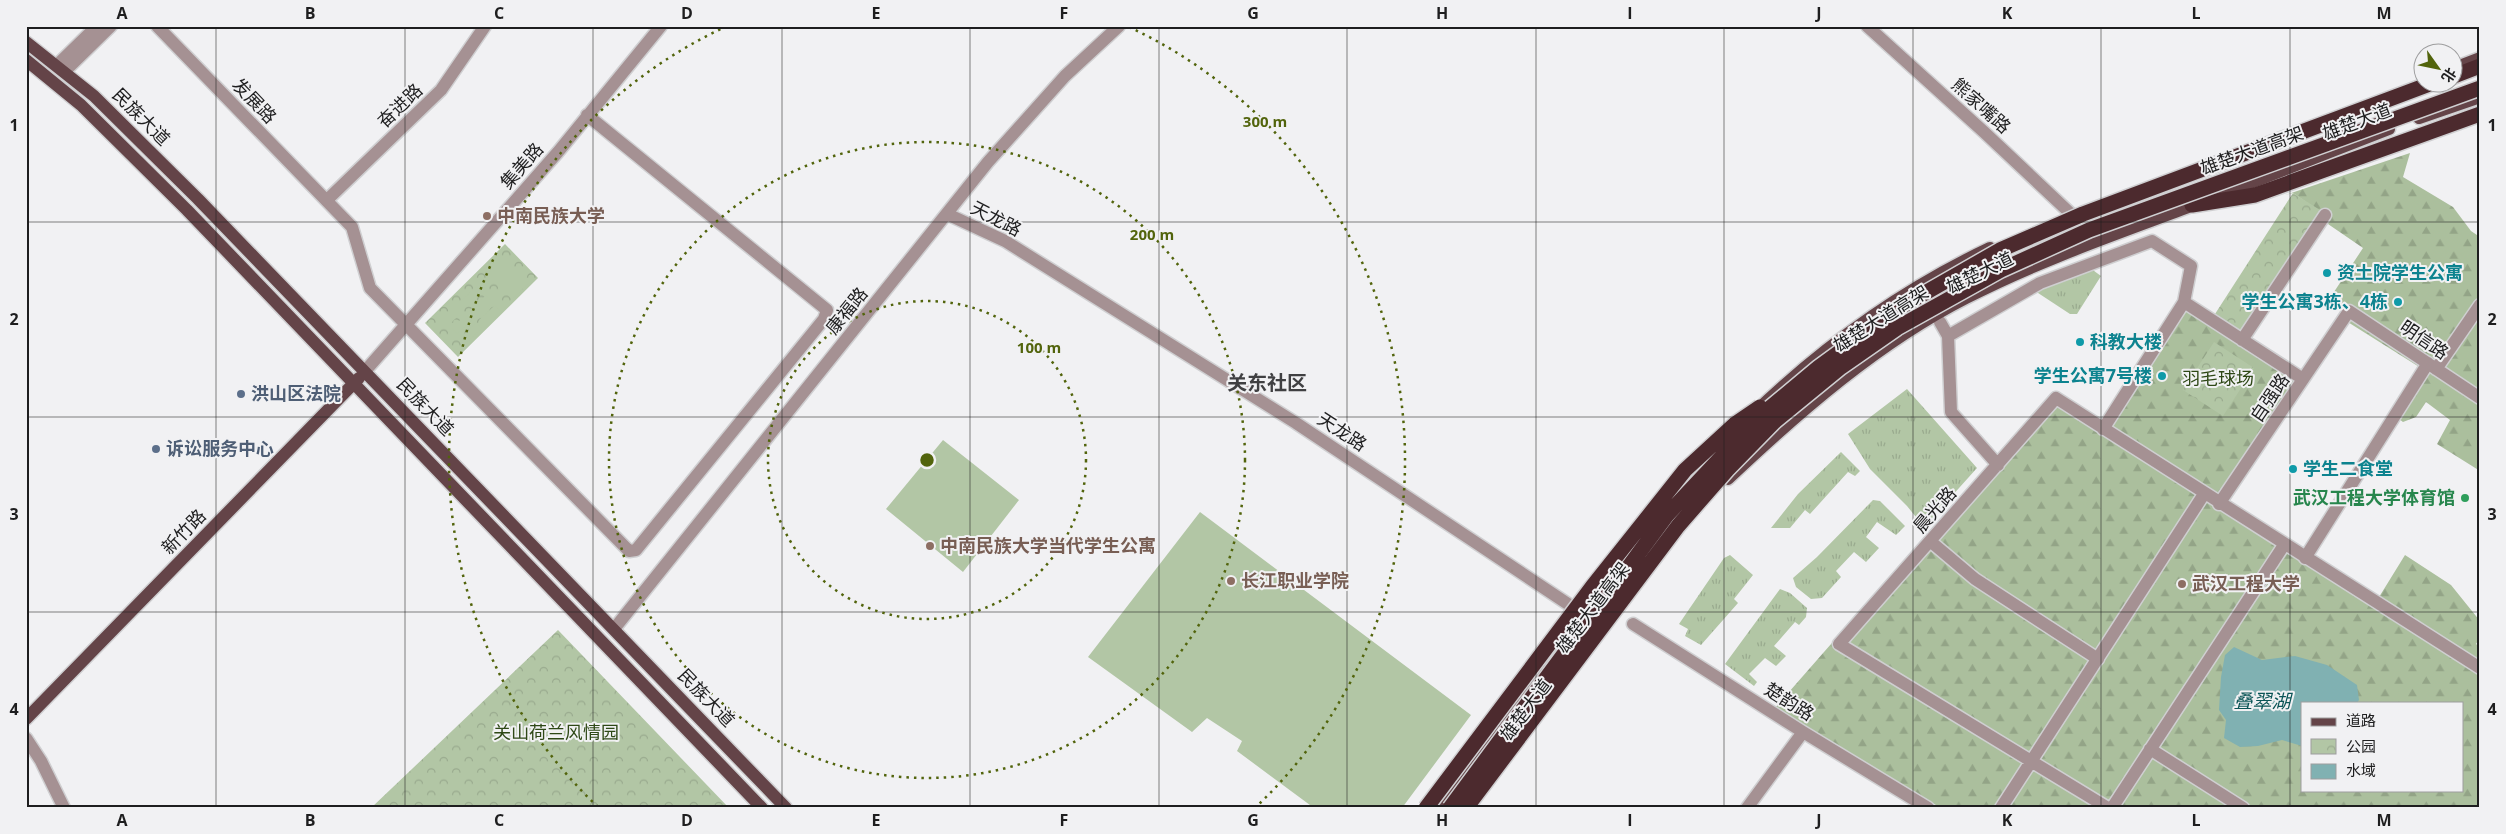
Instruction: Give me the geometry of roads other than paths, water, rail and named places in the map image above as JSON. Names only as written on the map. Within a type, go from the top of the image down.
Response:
[{"type":"highway","points":[[2464,72],[2480,66]]},
{"type":"highway","name":"雄楚大道高架","points":[[1466,808],[1678,526],[1775,421],[1841,367],[1897,328],[1992,275],[2089,230],[2480,88]]},
{"type":"highway","name":"雄楚大道高架","points":[[1450,808],[1667,515],[1759,417],[1819,367],[1904,305],[2000,250],[2083,214],[2414,90]]},
{"type":"highway","points":[[2192,205],[2255,195],[2480,114]]},
{"type":"highway","points":[[1426,808],[1586,595],[1684,470],[1735,424],[1819,367]]},
{"type":"main road","name":"民族大道","points":[[26,42],[61,68],[115,116],[366,370],[786,808]]},
{"type":"main road","points":[[2464,64],[2480,58]]},
{"type":"main road","name":"民族大道","points":[[26,60],[104,128],[354,382],[762,808]]},
{"type":"main road","name":"雄楚大道","points":[[1440,808],[1664,506],[1711,454],[1799,370],[1874,314],[1958,264],[2070,213],[2414,84]]},
{"type":"main road","name":"雄楚大道","points":[[1475,808],[1662,559],[1726,481],[1784,426],[1859,367],[1912,330],[1954,306],[2069,251],[2405,122],[2480,98]]},
{"type":"main road","points":[[1937,276],[1928,287],[1928,297],[1931,305],[1942,309],[1954,306]]},
{"type":"main road","name":"新竹路","points":[[26,719],[366,370]]},
{"type":"street","points":[[61,68],[97,26]]},
{"type":"street","points":[[61,68],[111,26]]},
{"type":"street","name":"发展路","points":[[157,26],[352,227],[370,288],[629,551],[636,550],[824,320],[827,310],[587,115]]},
{"type":"street","name":"奋进路","points":[[327,200],[441,90],[485,26]]},
{"type":"street","name":"集美路","points":[[366,370],[558,152],[661,26]]},
{"type":"street","name":"康福路","points":[[614,629],[988,162],[1064,76],[1119,26]]},
{"type":"street","name":"熊家嘴路","points":[[1867,26],[2070,213]]},
{"type":"street","name":"天龙路","points":[[947,214],[1004,241],[1288,418],[1583,614]]},
{"type":"street","points":[[2242,340],[2325,215]]},
{"type":"street","points":[[1948,336],[2040,283],[2152,240],[2191,266],[2184,302],[2103,429],[2480,668]]},
{"type":"street","points":[[2184,302],[2303,379]]},
{"type":"street","points":[[2305,558],[2432,366],[2480,305]]},
{"type":"street","name":"明信路","points":[[2349,311],[2480,398]]},
{"type":"street","name":"自强路","points":[[2219,504],[2349,311]]},
{"type":"street","points":[[1940,322],[1948,336],[1951,412],[1998,464]]},
{"type":"street","name":"晨光路","points":[[2030,761],[1839,644],[2056,398],[2103,429]]},
{"type":"street","points":[[2001,808],[2204,494]]},
{"type":"street","points":[[1930,541],[1975,579],[2098,658]]},
{"type":"street","points":[[2030,761],[2110,808],[2284,545]]},
{"type":"street","name":"楚韵路","points":[[1633,624],[1803,732],[1928,808]]},
{"type":"street","points":[[1747,808],[1803,732]]},
{"type":"street","points":[[26,738],[41,761],[64,808]]},
{"type":"street","points":[[2150,749],[2243,808]]},
{"type":"water","name":"叠翠湖","points":[[2234,647],[2262,660],[2295,656],[2327,665],[2357,685],[2359,700],[2358,702],[2301,702],[2301,746],[2282,740],[2258,746],[2240,747],[2224,738],[2226,720],[2219,710],[2221,677],[2225,655]]},
{"type":"place","name":"中南民族大学","points":[[487,216]]},
{"type":"place","name":"资土院学生公寓","points":[[2327,273]]},
{"type":"place","name":"学生公寓3栋、4栋","points":[[2398,302]]},
{"type":"place","name":"科教大楼","points":[[2080,342]]},
{"type":"place","name":"学生公寓7号楼","points":[[2162,376]]},
{"type":"place","name":"洪山区法院","points":[[241,394]]},
{"type":"place","name":"诉讼服务中心","points":[[156,449]]},
{"type":"place","name":"学生二食堂","points":[[2293,469]]},
{"type":"place","name":"武汉工程大学体育馆","points":[[2465,498]]},
{"type":"place","name":"中南民族大学当代学生公寓","points":[[930,546]]},
{"type":"place","name":"长江职业学院","points":[[1231,581]]},
{"type":"place","name":"武汉工程大学","points":[[2182,584]]},
{"type":"district","name":"关东社区","points":[[1267,383]]},
{"type":"park label","name":"羽毛球场","points":[[2218,379]]},
{"type":"park label","name":"关山荷兰风情园","points":[[556,733]]}]
